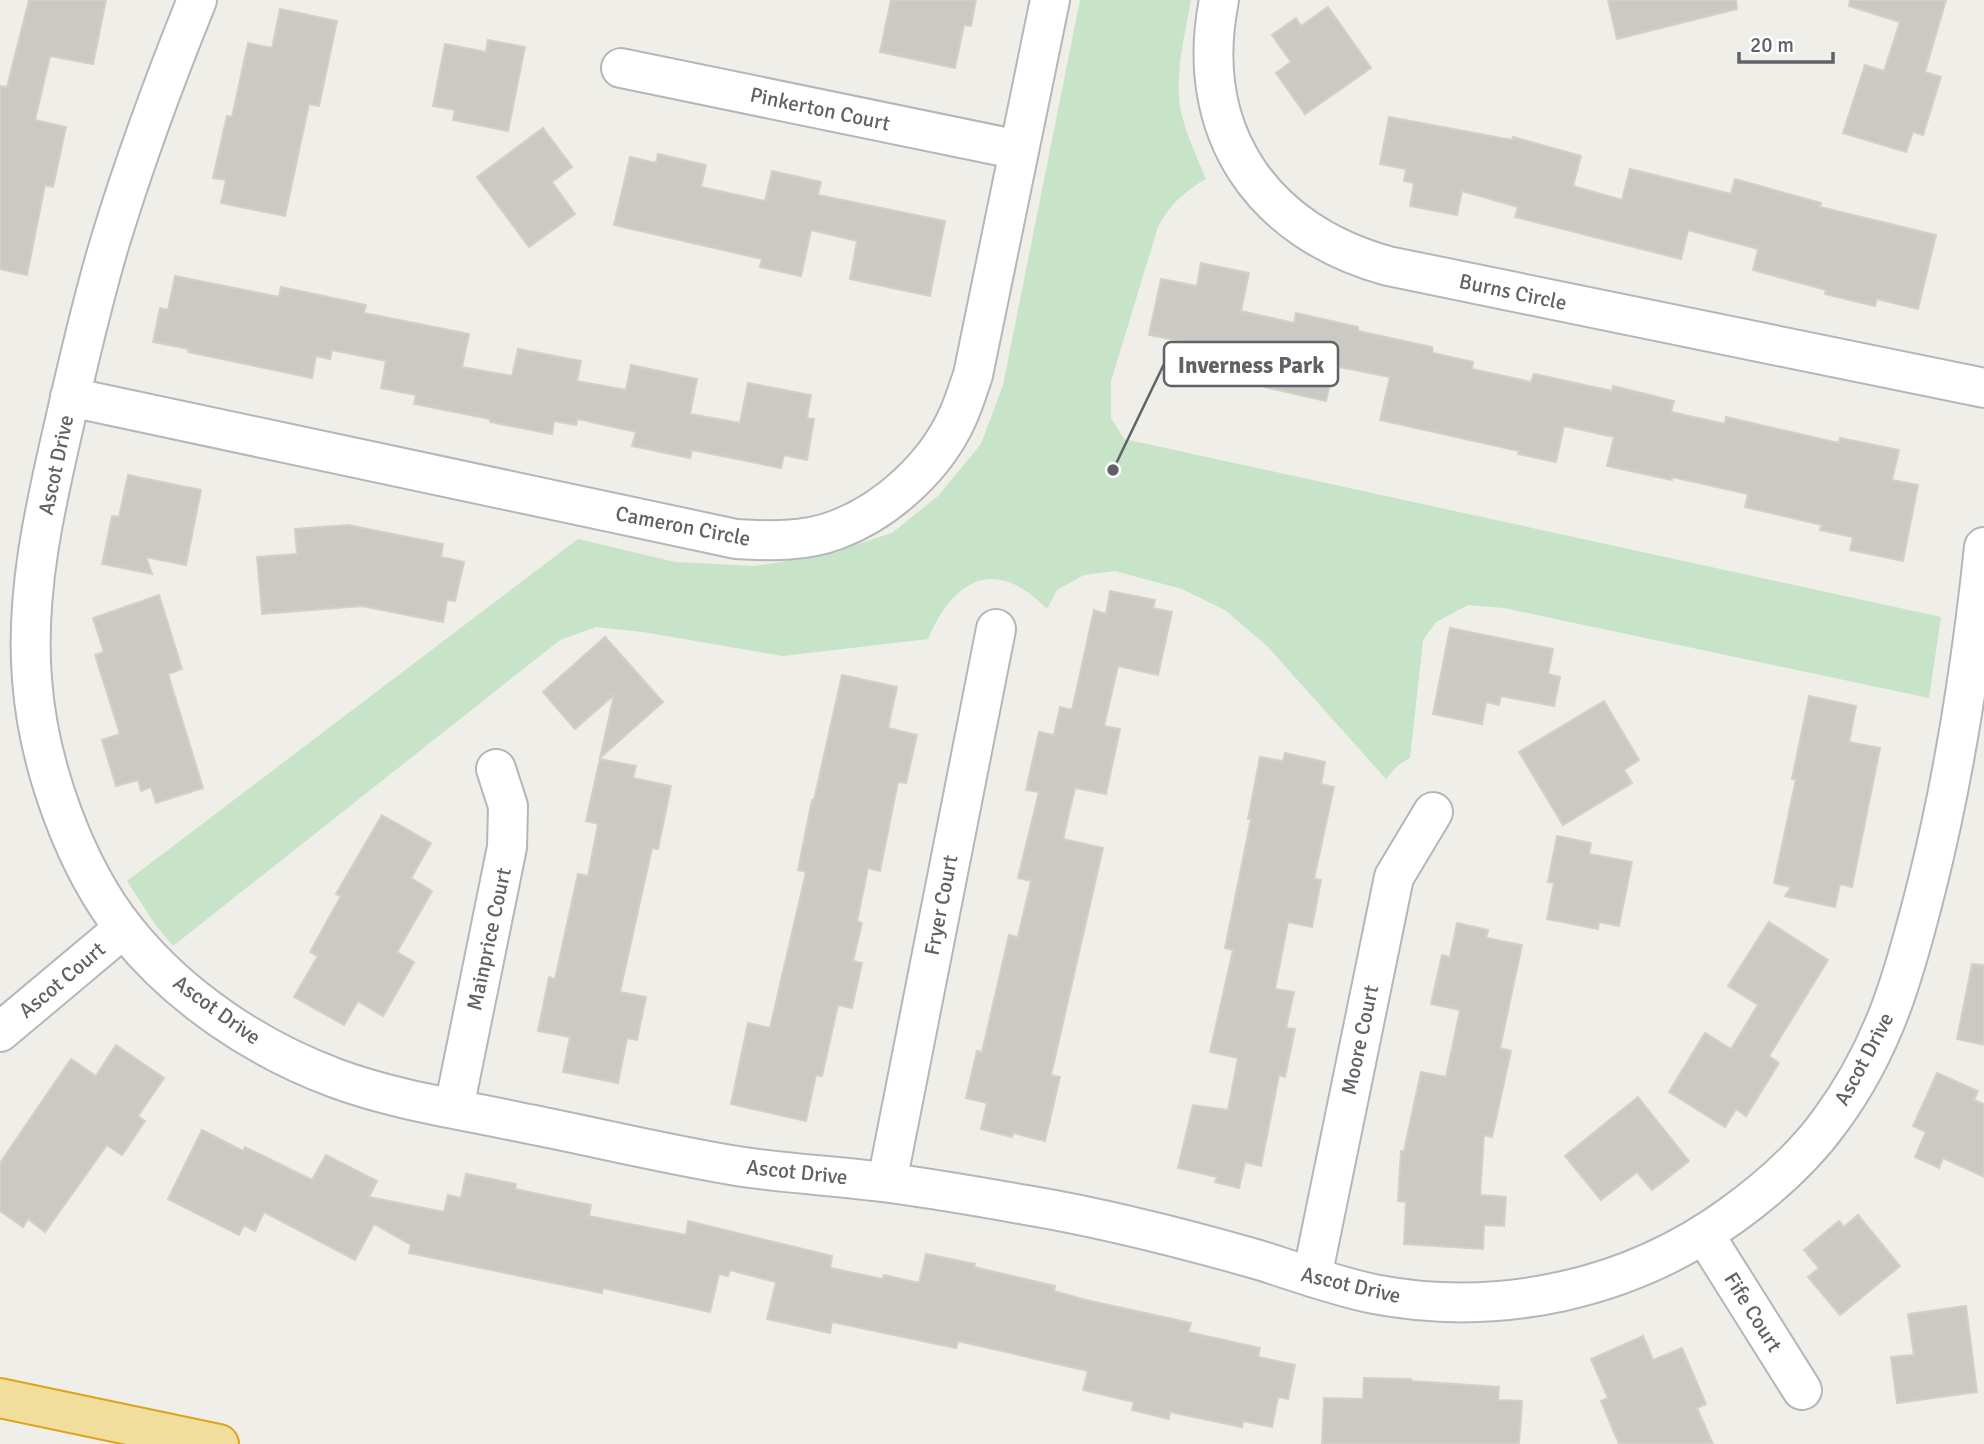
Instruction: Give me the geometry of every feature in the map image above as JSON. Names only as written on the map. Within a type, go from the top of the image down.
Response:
[{"type":"highway","points":[[0,1398],[219,1444]]},
{"type":"street","name":"Ascot Drive","points":[[197,0],[166,75],[111,240],[70,397],[51,480],[36,570],[30,625],[32,679],[39,729],[69,828],[91,876],[124,928],[167,973],[242,1033],[300,1064],[344,1082],[454,1108],[739,1167],[887,1182],[1038,1207],[1169,1235],[1379,1295],[1468,1303],[1550,1295],[1588,1286],[1666,1256],[1740,1210],[1777,1178],[1822,1131],[1859,1077],[1895,1001],[1933,863],[1965,694],[1984,547]]},
{"type":"street","name":"Cameron Circle","points":[[70,397],[736,539],[771,541],[835,530],[869,513],[901,490],[933,457],[957,417],[973,375],[1050,0]]},
{"type":"street","name":"Burns Circle","points":[[1219,0],[1214,46],[1214,81],[1228,134],[1258,187],[1286,215],[1311,234],[1335,247],[1362,259],[1399,269],[1984,388]]},
{"type":"street","name":"Pinkerton Court","points":[[621,68],[1018,149]]},
{"type":"street","name":"Fryer Court","points":[[887,1182],[996,629]]},
{"type":"street","name":"Mainprice Court","points":[[454,1108],[507,847],[508,806],[496,769]]},
{"type":"street","name":"Moore Court","points":[[1312,1277],[1394,877],[1433,811]]},
{"type":"street","name":"Ascot Court","points":[[0,1032],[124,928]]},
{"type":"street","name":"Fife Court","points":[[1704,1234],[1802,1390]]},
{"type":"green space","points":[[1080,0],[1191,0],[1181,53],[1180,107],[1206,179],[1178,199],[1158,227],[1111,381],[1111,418],[1124,439],[1941,617],[1929,698],[1504,608],[1468,605],[1436,622],[1423,640],[1410,758],[1398,765],[1386,779],[1268,647],[1225,610],[1182,589],[1115,571],[1084,575],[1057,590],[1047,609],[1011,583],[994,579],[978,581],[950,601],[928,639],[783,656],[643,632],[596,627],[560,640],[173,946],[127,881],[578,539],[675,562],[755,566],[824,555],[892,533],[938,496],[981,444],[1003,385]]},
{"type":"building","points":[[29,0],[106,0],[93,64],[50,56],[35,120],[66,127],[53,187],[45,185],[27,275],[0,269],[0,86],[7,87]]},
{"type":"building","points":[[891,0],[976,0],[971,26],[964,25],[955,68],[880,52]]},
{"type":"building","points":[[1608,0],[1736,0],[1737,9],[1617,39]]},
{"type":"building","points":[[1850,0],[1946,0],[1925,72],[1941,77],[1923,135],[1913,132],[1906,152],[1843,133],[1865,65],[1884,71],[1900,22],[1849,6]]},
{"type":"building","points":[[1328,7],[1371,68],[1305,114],[1276,73],[1291,62],[1272,35],[1296,18],[1301,26]]},
{"type":"building","points":[[280,9],[337,21],[319,106],[309,104],[285,216],[221,203],[226,180],[213,178],[227,116],[232,117],[248,43],[272,48]]},
{"type":"building","points":[[488,40],[525,47],[508,131],[453,120],[455,110],[433,106],[445,44],[486,52]]},
{"type":"building","points":[[1389,117],[1512,140],[1513,137],[1581,156],[1573,186],[1622,200],[1630,169],[1731,194],[1735,179],[1821,203],[1820,207],[1936,235],[1918,309],[1877,299],[1875,306],[1825,294],[1826,290],[1753,270],[1758,249],[1688,230],[1681,259],[1515,217],[1518,207],[1462,191],[1457,215],[1410,206],[1414,183],[1404,181],[1406,169],[1380,164]]},
{"type":"building","points":[[543,128],[572,167],[552,182],[575,214],[529,247],[477,177]]},
{"type":"building","points":[[658,154],[706,165],[701,187],[765,201],[772,171],[821,182],[818,195],[945,221],[930,296],[850,279],[857,241],[811,230],[801,276],[760,267],[762,259],[614,225],[630,157],[656,163]]},
{"type":"building","points":[[1201,263],[1249,273],[1241,311],[1294,323],[1296,313],[1358,327],[1358,331],[1432,347],[1433,353],[1473,362],[1472,369],[1531,382],[1534,374],[1612,391],[1613,386],[1674,401],[1671,412],[1725,424],[1726,417],[1839,443],[1840,438],[1899,450],[1892,480],[1918,485],[1903,561],[1850,550],[1853,537],[1820,530],[1822,525],[1745,507],[1748,494],[1607,466],[1614,437],[1564,426],[1556,462],[1518,454],[1519,451],[1380,420],[1390,377],[1334,366],[1326,401],[1265,387],[1270,364],[1263,362],[1264,357],[1149,335],[1161,279],[1197,286]]},
{"type":"building","points":[[175,276],[279,297],[281,287],[366,305],[364,313],[469,334],[462,367],[512,376],[518,349],[581,361],[577,381],[626,390],[631,365],[697,379],[690,414],[740,423],[748,383],[811,395],[807,418],[814,419],[807,460],[784,455],[781,468],[692,450],[690,458],[632,446],[636,432],[578,419],[576,425],[554,421],[552,434],[490,422],[490,419],[414,404],[416,395],[381,388],[386,361],[332,350],[330,359],[316,356],[312,378],[153,342],[160,308],[168,310]]},
{"type":"building","points":[[128,475],[201,490],[186,565],[146,557],[152,574],[102,564],[112,516],[119,517]]},
{"type":"building","points":[[348,525],[443,544],[441,557],[464,562],[455,601],[447,600],[443,622],[362,606],[262,614],[257,557],[297,554],[295,529]]},
{"type":"building","points":[[1110,591],[1155,600],[1153,608],[1172,612],[1158,675],[1118,666],[1104,726],[1120,729],[1106,794],[1075,788],[1063,839],[1103,848],[1051,1075],[1060,1077],[1045,1141],[1013,1133],[1012,1137],[981,1129],[987,1103],[966,1098],[977,1051],[982,1052],[1009,935],[1018,937],[1031,881],[1018,878],[1039,792],[1026,790],[1039,732],[1054,735],[1060,707],[1072,710],[1094,610],[1106,614]]},
{"type":"building","points":[[159,595],[182,669],[168,674],[203,788],[156,803],[151,787],[141,791],[138,780],[116,786],[102,740],[120,734],[95,655],[104,652],[93,618]]},
{"type":"building","points":[[1450,628],[1553,649],[1548,674],[1560,677],[1554,706],[1501,696],[1499,705],[1486,702],[1482,724],[1433,714]]},
{"type":"building","points":[[605,637],[663,702],[600,758],[614,695],[575,729],[543,692]]},
{"type":"building","points":[[842,675],[897,687],[888,728],[917,735],[906,783],[898,782],[880,871],[868,868],[857,921],[862,923],[853,961],[862,963],[852,1008],[838,1005],[822,1076],[816,1075],[806,1121],[731,1104],[748,1023],[770,1028],[806,872],[798,870],[812,800]]},
{"type":"building","points":[[1809,696],[1856,706],[1849,742],[1880,748],[1852,887],[1840,884],[1835,907],[1785,896],[1791,887],[1774,883],[1796,779],[1792,779]]},
{"type":"building","points":[[1604,701],[1639,760],[1624,770],[1632,783],[1563,825],[1519,752]]},
{"type":"building","points":[[1285,753],[1325,762],[1321,784],[1334,787],[1314,879],[1321,880],[1312,927],[1288,922],[1275,989],[1294,992],[1286,1028],[1295,1029],[1285,1077],[1279,1075],[1261,1166],[1245,1162],[1239,1188],[1215,1182],[1217,1177],[1178,1168],[1193,1105],[1228,1110],[1238,1058],[1210,1052],[1233,950],[1225,948],[1251,819],[1248,819],[1260,757],[1283,761]]},
{"type":"building","points":[[600,759],[636,766],[633,778],[671,786],[658,849],[652,848],[620,992],[646,997],[637,1040],[627,1038],[618,1083],[563,1072],[570,1037],[538,1031],[549,977],[555,979],[578,874],[588,876],[598,824],[586,821]]},
{"type":"building","points":[[382,815],[431,843],[411,878],[432,891],[397,952],[414,962],[383,1016],[358,1001],[344,1025],[294,997],[318,956],[310,952],[341,896],[336,894]]},
{"type":"building","points":[[1557,836],[1591,843],[1589,854],[1632,862],[1619,926],[1599,922],[1598,929],[1547,919],[1554,883],[1548,882]]},
{"type":"building","points":[[1769,922],[1828,960],[1769,1056],[1779,1063],[1746,1116],[1736,1109],[1725,1127],[1669,1092],[1705,1033],[1731,1049],[1758,1005],[1728,986]]},
{"type":"building","points":[[1457,923],[1488,930],[1486,938],[1522,945],[1500,1048],[1511,1051],[1492,1137],[1484,1135],[1480,1195],[1506,1197],[1504,1226],[1484,1225],[1483,1249],[1404,1244],[1406,1202],[1398,1201],[1401,1151],[1404,1151],[1421,1072],[1446,1077],[1460,1010],[1431,1004],[1442,955],[1450,957]]},
{"type":"building","points":[[1972,964],[1984,965],[1984,1045],[1957,1039]]},
{"type":"building","points":[[116,1045],[164,1078],[138,1116],[145,1121],[122,1155],[107,1145],[45,1232],[28,1219],[23,1227],[0,1211],[0,1163],[71,1059],[96,1076]]},
{"type":"building","points":[[1937,1073],[1978,1091],[1974,1100],[1984,1104],[1984,1177],[1943,1158],[1939,1168],[1915,1157],[1926,1132],[1913,1126]]},
{"type":"building","points":[[1638,1097],[1689,1161],[1652,1190],[1637,1172],[1601,1200],[1565,1156]]},
{"type":"building","points":[[202,1130],[243,1151],[245,1147],[312,1180],[326,1155],[377,1181],[369,1197],[444,1212],[448,1195],[461,1198],[466,1174],[516,1184],[515,1189],[591,1205],[589,1216],[686,1235],[688,1221],[832,1256],[830,1268],[883,1279],[884,1275],[919,1283],[926,1254],[975,1264],[974,1267],[1055,1286],[1054,1291],[1086,1300],[1191,1323],[1188,1332],[1260,1348],[1258,1357],[1295,1365],[1288,1399],[1278,1397],[1272,1427],[1243,1421],[1242,1427],[1170,1412],[1169,1419],[1132,1410],[1134,1402],[1083,1390],[1088,1371],[958,1341],[956,1348],[832,1322],[830,1333],[767,1319],[776,1282],[730,1270],[728,1276],[719,1274],[710,1312],[603,1288],[602,1293],[409,1253],[411,1245],[374,1224],[355,1260],[264,1212],[255,1231],[244,1225],[239,1235],[168,1199]]},
{"type":"building","points":[[1858,1215],[1900,1266],[1840,1315],[1808,1277],[1819,1268],[1804,1250],[1839,1221],[1844,1227]]},
{"type":"building","points":[[1966,1306],[1977,1392],[1897,1403],[1891,1357],[1914,1355],[1908,1314]]},
{"type":"building","points":[[1643,1336],[1653,1360],[1682,1348],[1706,1404],[1697,1408],[1713,1444],[1619,1444],[1601,1401],[1608,1398],[1591,1359]]},
{"type":"building","points":[[1364,1378],[1411,1379],[1499,1387],[1498,1400],[1522,1401],[1519,1444],[1322,1444],[1324,1398],[1363,1399]]},
{"type":"place","name":"Inverness Park","points":[[1113,470]]}]
